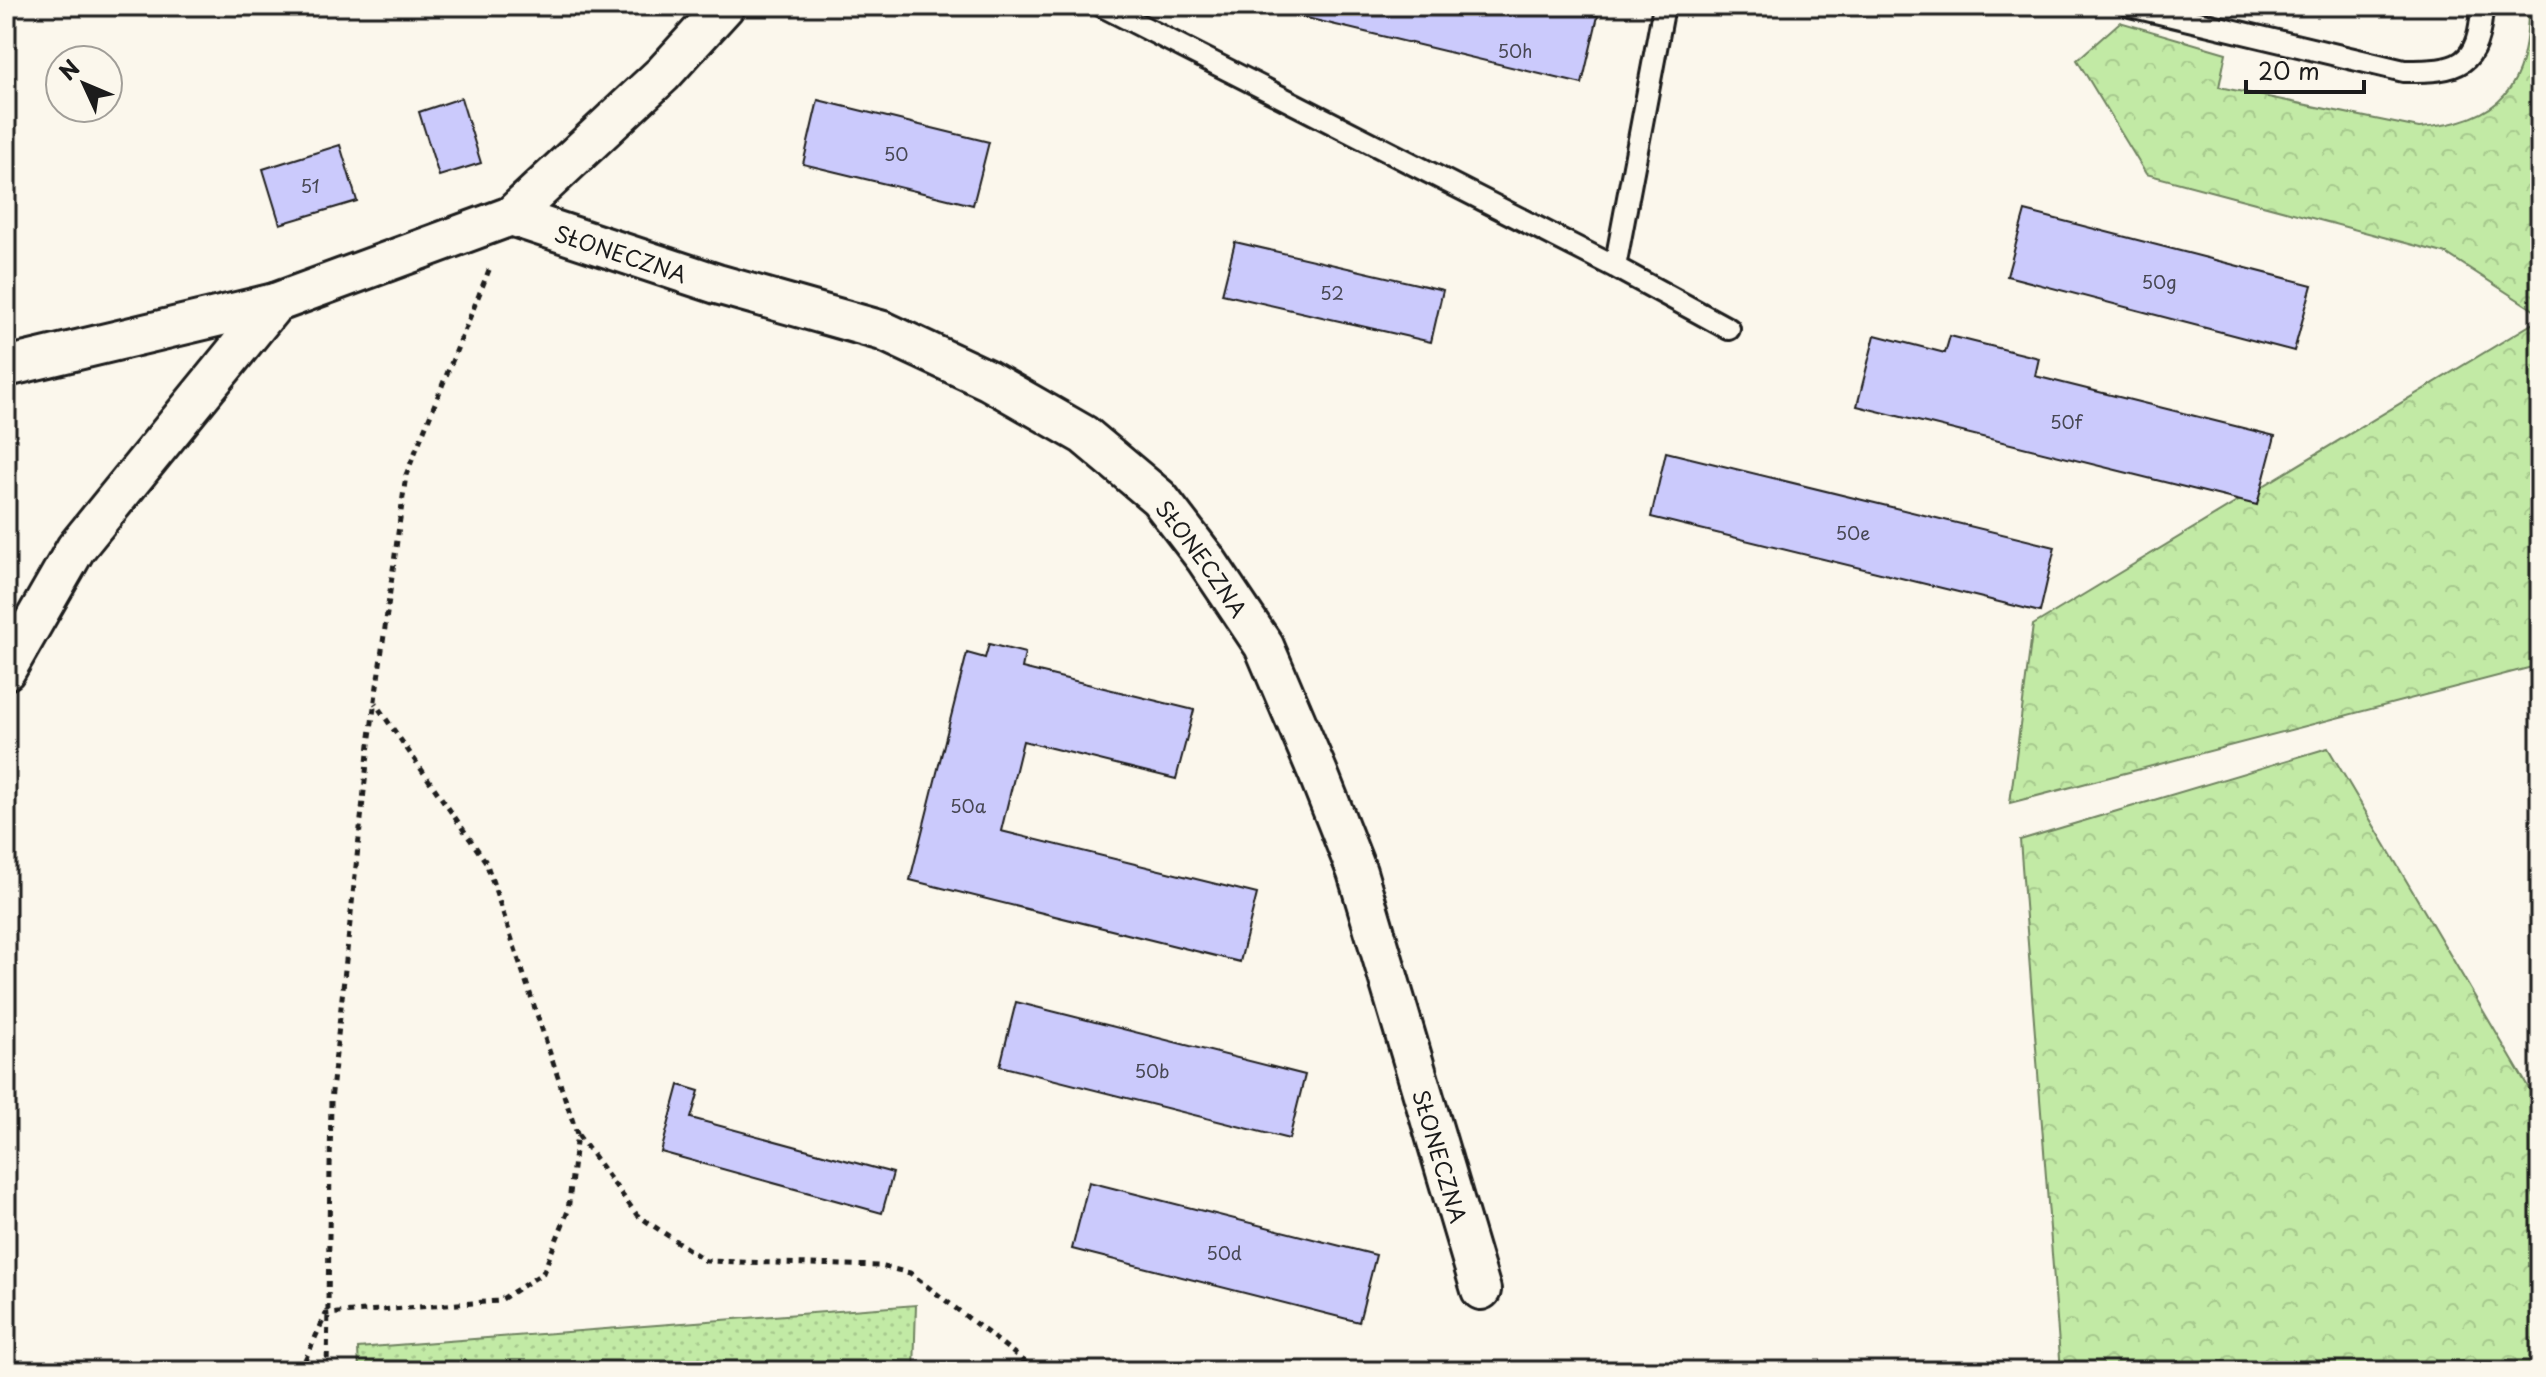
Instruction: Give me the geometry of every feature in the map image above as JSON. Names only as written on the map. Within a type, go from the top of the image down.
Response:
[{"type":"street","points":[[6,367],[275,303],[511,216],[663,74],[725,6]]},
{"type":"street","name":"SŁONECZNA","points":[[511,216],[717,284],[883,331],[988,380],[1084,435],[1159,498],[1205,558],[1264,646],[1318,773],[1357,872],[1481,1290]]},
{"type":"street","points":[[6,670],[76,548],[275,303]]},
{"type":"lane","points":[[1102,6],[1615,267],[1729,329]]},
{"type":"lane","points":[[1615,267],[1664,6]]},
{"type":"lane","points":[[2130,6],[2404,71],[2446,71],[2464,62],[2475,45],[2482,6]]},
{"type":"path","points":[[327,1371],[331,1101],[375,703],[406,475],[511,216]]},
{"type":"path","points":[[375,703],[486,862],[577,1134],[637,1215],[706,1261],[880,1266],[910,1273],[1037,1371]]},
{"type":"path","points":[[326,1314],[499,1301],[543,1273],[568,1211],[577,1134]]},
{"type":"path","points":[[300,1371],[326,1314]]},
{"type":"green space","points":[[2528,6],[2540,6],[2540,314],[2447,254],[2146,174],[2077,60],[2120,22],[2226,53],[2219,87],[2419,128],[2471,118],[2505,95],[2523,58]]},
{"type":"green space","points":[[2540,319],[2540,665],[2010,803],[2033,625]]},
{"type":"green space","points":[[2328,748],[2540,1107],[2540,1371],[2061,1371],[2020,840]]},
{"type":"green space","points":[[916,1305],[914,1371],[359,1371],[358,1348]]},
{"type":"building","points":[[1293,6],[1556,6],[1598,16],[1582,84],[1290,14]]},
{"type":"building","points":[[461,98],[481,163],[439,176],[419,112]]},
{"type":"building","points":[[818,100],[989,142],[973,205],[803,164]]},
{"type":"building","points":[[340,145],[357,201],[280,224],[263,169]]},
{"type":"building","points":[[2025,211],[2312,285],[2294,351],[2007,276]]},
{"type":"building","points":[[1235,242],[1443,290],[1431,342],[1222,294]]},
{"type":"building","points":[[1875,335],[1945,353],[1950,336],[2039,358],[2035,376],[2275,436],[2257,505],[1857,406]]},
{"type":"building","points":[[1666,452],[2055,547],[2040,612],[1651,517]]},
{"type":"building","points":[[989,644],[1025,653],[1022,668],[1194,710],[1176,779],[1023,741],[1001,831],[1257,894],[1240,962],[910,880],[967,653],[985,658]]},
{"type":"building","points":[[1016,1002],[1305,1075],[1289,1139],[1000,1066]]},
{"type":"building","points":[[679,1085],[699,1091],[691,1118],[893,1173],[882,1213],[661,1152]]},
{"type":"building","points":[[1089,1182],[1376,1255],[1359,1322],[1072,1249]]}]
